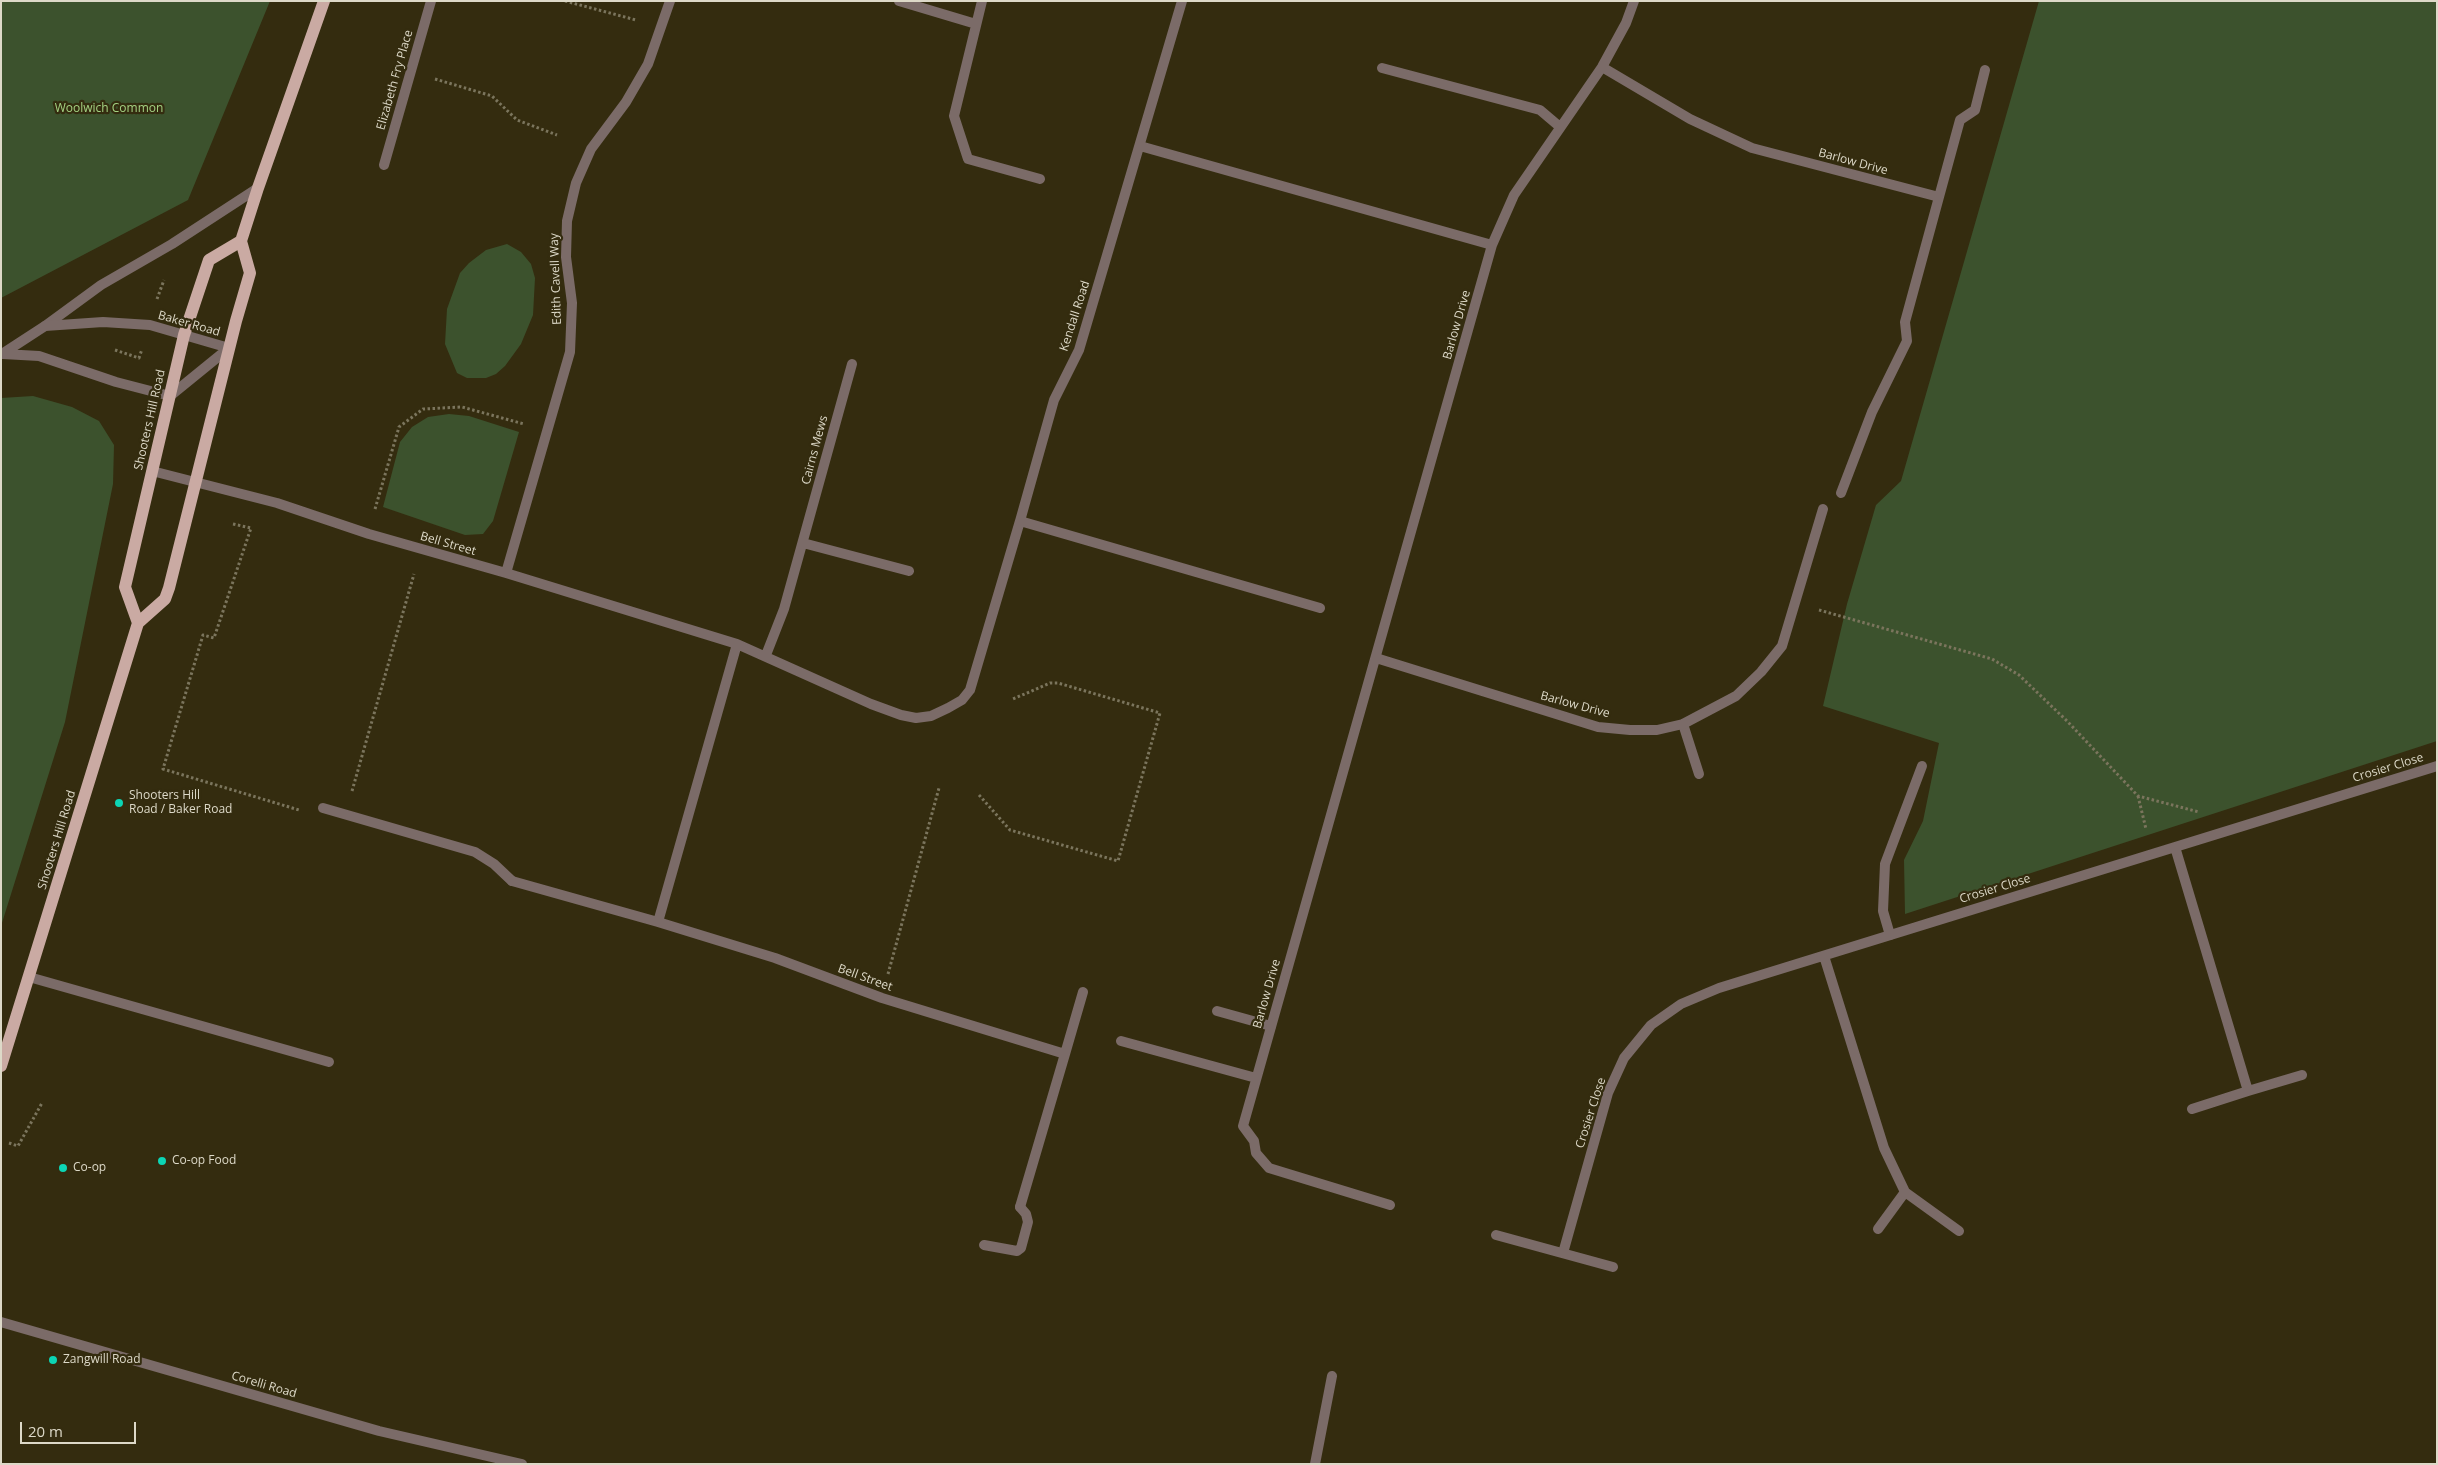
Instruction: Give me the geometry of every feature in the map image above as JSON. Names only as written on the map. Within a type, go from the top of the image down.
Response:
[{"type":"main road","points":[[138,623],[165,599],[250,273],[241,241],[324,1]]},
{"type":"main road","name":"Shooters Hill Road","points":[[1,1066],[138,623],[125,587],[184,335],[209,260],[241,241]]},
{"type":"street","name":"Elizabeth Fry Place","points":[[384,165],[431,1]]},
{"type":"street","name":"Edith Cavell Way","points":[[506,573],[570,352],[572,303],[566,257],[567,221],[576,182],[591,149],[626,102],[648,64],[670,1]]},
{"type":"street","points":[[899,1],[976,24]]},
{"type":"street","points":[[982,1],[954,116],[968,159],[1040,179]]},
{"type":"street","name":"Kendall Road","points":[[931,716],[962,700],[970,690],[1054,400],[1079,350],[1182,1]]},
{"type":"street","name":"Barlow Drive","points":[[1390,1205],[1269,1168],[1256,1154],[1254,1141],[1243,1126],[1492,245],[1514,195],[1602,67],[1626,24],[1634,1]]},
{"type":"street","name":"Barlow Drive","points":[[1602,67],[1690,119],[1752,148],[1939,197]]},
{"type":"street","points":[[1382,68],[1540,110],[1560,127]]},
{"type":"street","points":[[1841,493],[1872,412],[1907,341],[1905,322],[1960,120],[1975,110],[1984,70]]},
{"type":"street","points":[[1140,146],[1492,245]]},
{"type":"street","name":"Baker Road","points":[[2,354],[45,326],[101,285],[172,244],[258,188]]},
{"type":"street","name":"Baker Road","points":[[45,326],[103,322],[150,325],[229,348]]},
{"type":"street","name":"Baker Road","points":[[2,354],[39,356],[116,382],[170,396],[229,348]]},
{"type":"street","name":"Cairns Mews","points":[[766,655],[784,609],[852,364]]},
{"type":"street","name":"Bell Street","points":[[152,471],[277,503],[369,534],[506,573],[737,644],[766,655],[871,704],[901,715],[916,718],[931,716]]},
{"type":"street","name":"Barlow Drive","points":[[1376,658],[1598,727],[1657,730],[1683,724],[1736,696],[1761,672],[1782,646],[1823,509]]},
{"type":"street","points":[[1020,521],[1320,608]]},
{"type":"street","points":[[803,543],[909,571]]},
{"type":"street","points":[[658,922],[737,644]]},
{"type":"street","points":[[1683,724],[1699,774]]},
{"type":"street","points":[[1890,935],[1883,911],[1885,864],[1922,766]]},
{"type":"street","name":"Crosier Close","points":[[1563,1254],[1608,1093],[1624,1058],[1651,1024],[1681,1004],[1719,988],[2437,766]]},
{"type":"street","points":[[323,808],[345,813]]},
{"type":"street","name":"Bell Street","points":[[345,813],[476,852],[494,864],[512,881],[658,922],[775,958],[882,998],[1065,1054]]},
{"type":"street","points":[[2175,847],[2248,1091]]},
{"type":"street","points":[[1824,956],[1884,1148],[1905,1192],[1959,1231]]},
{"type":"street","points":[[29,977],[330,1062]]},
{"type":"street","points":[[984,1245],[1017,1251],[1021,1248],[1028,1222],[1026,1214],[1020,1207],[1083,992]]},
{"type":"street","points":[[1217,1011],[1271,1026]]},
{"type":"street","points":[[1121,1041],[1256,1078]]},
{"type":"street","points":[[2192,1109],[2302,1075]]},
{"type":"street","points":[[1878,1229],[1905,1192]]},
{"type":"street","points":[[1496,1235],[1613,1268]]},
{"type":"street","name":"Corelli Road","points":[[1,1322],[379,1430],[522,1464]]},
{"type":"street","points":[[1315,1464],[1332,1376]]},
{"type":"path","points":[[564,1],[661,27]]},
{"type":"path","points":[[411,72],[492,96],[517,120],[557,135]]},
{"type":"path","points":[[157,299],[165,275]]},
{"type":"path","points":[[112,349],[139,358],[142,349]]},
{"type":"path","points":[[369,534],[383,474],[399,427],[423,409],[462,407],[547,431]]},
{"type":"path","points":[[233,524],[251,528],[214,638],[203,635],[163,770],[317,815],[323,808]]},
{"type":"path","points":[[345,813],[422,550]]},
{"type":"path","points":[[1839,616],[1992,659],[2019,675],[2067,721],[2138,796],[2154,853]]},
{"type":"path","points":[[979,795],[1010,830],[1118,860],[1160,713],[1058,683],[1050,683],[1013,699]]},
{"type":"path","points":[[882,998],[939,788]]},
{"type":"path","points":[[2138,796],[2202,812],[2220,833]]},
{"type":"path","points":[[9,1143],[18,1146],[42,1103]]},
{"type":"green space","name":"Woolwich Common","points":[[1,1],[270,1],[188,200],[1,298]]},
{"type":"green space","points":[[2039,1],[2437,1],[2437,741],[1905,914],[1904,860],[1923,821],[1939,743],[1823,706],[1847,604],[1876,505],[1901,481]]},
{"type":"green space","points":[[507,244],[521,252],[531,264],[535,278],[533,315],[521,344],[505,366],[496,374],[486,378],[467,378],[457,373],[445,344],[447,309],[460,273],[469,263],[486,250]]},
{"type":"green space","points":[[33,396],[72,407],[99,421],[114,445],[113,484],[65,722],[1,926],[1,398]]},
{"type":"green space","points":[[449,414],[469,416],[519,432],[493,521],[483,534],[465,535],[383,507],[400,442],[412,427],[428,417]]},
{"type":"place","name":"Shooters Hill Road / Baker Road","points":[[119,803]]},
{"type":"place","name":"Co-op Food","points":[[162,1161]]},
{"type":"place","name":"Co-op","points":[[63,1168]]},
{"type":"place","name":"Zangwill Road","points":[[53,1360]]}]
